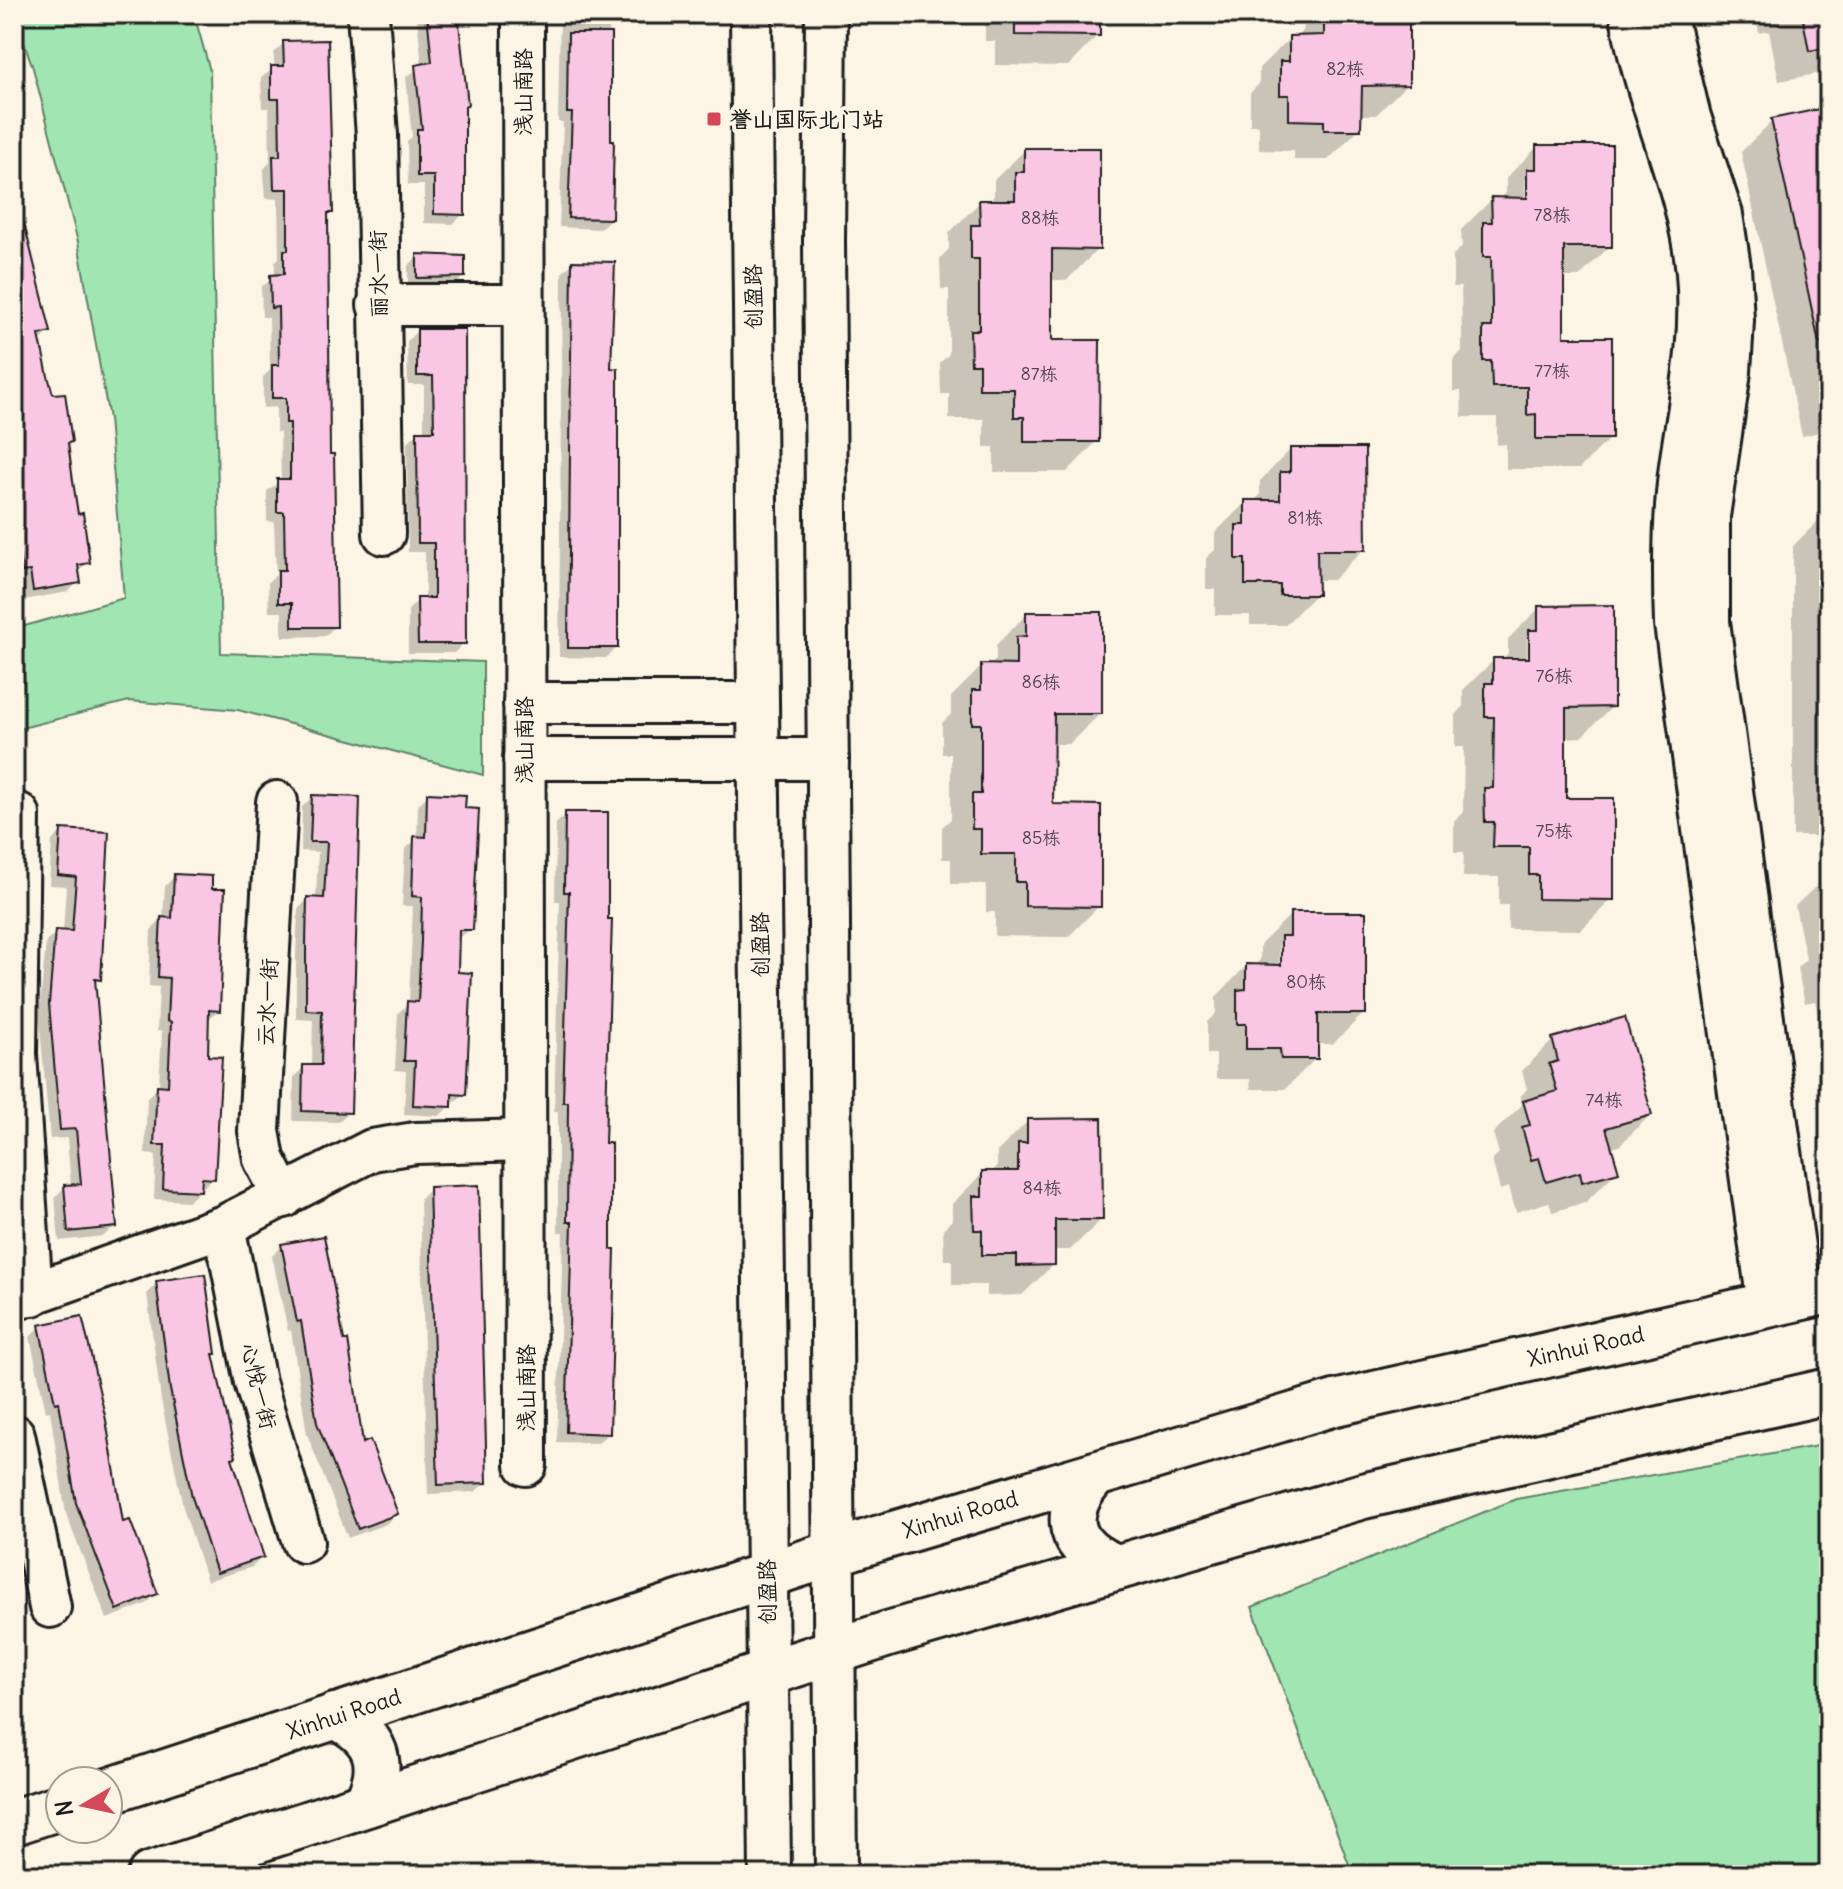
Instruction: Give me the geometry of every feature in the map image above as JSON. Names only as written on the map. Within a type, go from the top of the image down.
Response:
[{"type":"main road","name":"Xinhui Road","points":[[124,1786],[834,1553],[1335,1403],[1800,1298]]},
{"type":"main road","points":[[150,1875],[834,1651],[1363,1496],[1829,1391]]},
{"type":"main road","points":[[1096,1474],[1079,1491],[1075,1504],[1072,1516],[1077,1540],[1094,1559],[1118,1567]]},
{"type":"main road","points":[[335,1716],[355,1726],[370,1742],[377,1763],[376,1785],[366,1804]]},
{"type":"main road","points":[[14,1822],[44,1812]]},
{"type":"street","name":"丽水一街","points":[[368,14],[377,135],[384,534]]},
{"type":"street","name":"浅山南路","points":[[523,14],[526,1465]]},
{"type":"street","name":"创盈路","points":[[751,14],[770,1875]]},
{"type":"street","points":[[826,14],[836,1875]]},
{"type":"street","points":[[1631,14],[1643,74],[1689,223],[1697,271],[1696,368],[1675,514],[1675,624],[1800,1298]]},
{"type":"street","points":[[1665,14],[1690,117],[1722,215],[1730,267],[1730,372],[1709,516],[1709,622],[1800,1298]]},
{"type":"street","points":[[378,305],[523,305]]},
{"type":"street","points":[[524,703],[757,703]]},
{"type":"street","points":[[524,759],[828,759]]},
{"type":"street","name":"云水一街","points":[[277,802],[259,1131],[264,1159],[284,1197]]},
{"type":"street","points":[[19,814],[16,1054],[23,1298],[224,1226],[372,1150],[415,1143],[525,1140]]},
{"type":"street","name":"心悦一街","points":[[224,1226],[255,1382],[303,1542]]},
{"type":"street","points":[[14,1435],[50,1607]]},
{"type":"green space","points":[[14,14],[194,14],[210,71],[221,653],[483,662],[483,775],[238,710],[129,701],[14,730],[14,629],[124,598],[109,419],[78,242],[33,68]]},
{"type":"green space","points":[[1829,1444],[1829,1875],[1353,1875],[1252,1607],[1516,1499]]},
{"type":"building","points":[[427,14],[458,14],[468,105],[465,106],[465,215],[434,214],[434,176],[417,176],[417,129],[422,129],[415,65],[432,62]]},
{"type":"building","points":[[1015,14],[1100,14],[1100,36],[1015,35]]},
{"type":"building","points":[[1324,14],[1409,14],[1409,85],[1362,86],[1361,130],[1324,130],[1324,121],[1289,120],[1289,95],[1280,95],[1280,61],[1289,61],[1289,36],[1324,35]]},
{"type":"building","points":[[1802,14],[1829,14],[1829,47],[1809,51]]},
{"type":"building","points":[[568,33],[611,33],[611,140],[614,140],[612,219],[568,218],[572,113],[567,113]]},
{"type":"building","points":[[328,40],[333,213],[328,213],[330,454],[334,454],[337,627],[292,627],[292,603],[278,603],[278,570],[285,570],[284,512],[277,512],[277,479],[290,479],[290,423],[286,423],[286,398],[272,398],[272,365],[279,365],[278,307],[271,308],[270,275],[284,274],[284,250],[288,250],[288,189],[274,189],[273,156],[280,156],[279,99],[271,99],[271,66],[284,66],[283,41]]},
{"type":"building","points":[[1829,107],[1829,342],[1819,343],[1771,119]]},
{"type":"building","points":[[1536,145],[1612,145],[1612,247],[1564,247],[1564,337],[1612,337],[1612,439],[1536,439],[1536,414],[1527,415],[1527,387],[1492,387],[1491,361],[1483,361],[1483,327],[1492,327],[1492,302],[1491,257],[1483,257],[1483,222],[1492,222],[1491,197],[1527,198],[1527,169],[1536,169]]},
{"type":"building","points":[[1024,148],[1100,148],[1100,250],[1052,249],[1052,340],[1100,340],[1099,442],[1024,442],[1024,417],[1014,417],[1014,389],[979,389],[979,364],[971,364],[970,330],[979,330],[979,259],[971,259],[971,225],[980,225],[979,200],[1015,200],[1015,172],[1024,172]]},
{"type":"building","points":[[24,223],[51,332],[39,335],[48,376],[53,394],[65,393],[72,442],[68,443],[73,481],[78,514],[83,513],[90,563],[78,565],[81,583],[33,591],[30,571],[22,572],[14,523],[22,522],[14,463],[14,224]]},
{"type":"building","points":[[417,254],[465,256],[465,277],[417,278]]},
{"type":"building","points":[[572,261],[615,262],[611,368],[618,369],[618,648],[568,648]]},
{"type":"building","points":[[417,329],[465,329],[466,644],[418,644],[417,598],[434,598],[434,543],[418,543],[417,431],[434,431],[433,376],[417,376]]},
{"type":"building","points":[[1290,448],[1365,448],[1366,550],[1317,550],[1318,595],[1280,595],[1280,585],[1245,585],[1245,559],[1236,559],[1236,525],[1245,525],[1245,500],[1280,500],[1280,472],[1290,472]]},
{"type":"building","points":[[1614,605],[1614,707],[1566,708],[1566,798],[1614,798],[1614,900],[1538,899],[1538,875],[1529,875],[1529,847],[1493,847],[1494,822],[1485,822],[1484,788],[1493,788],[1494,717],[1485,717],[1485,683],[1493,683],[1493,658],[1529,658],[1529,630],[1538,630],[1538,606]]},
{"type":"building","points":[[1026,612],[1102,612],[1102,714],[1054,714],[1053,804],[1101,805],[1101,907],[1025,906],[1025,882],[1016,882],[1016,854],[981,854],[981,829],[972,829],[972,794],[981,794],[981,724],[972,724],[972,690],[981,690],[981,664],[1016,665],[1016,637],[1026,636]]},
{"type":"building","points":[[427,793],[466,795],[465,808],[479,809],[473,930],[459,930],[458,972],[472,973],[466,1095],[452,1094],[452,1107],[413,1105],[415,1061],[404,1061],[407,1001],[418,1002],[421,941],[422,897],[412,896],[414,836],[426,837]]},
{"type":"building","points":[[312,795],[360,797],[351,1113],[302,1111],[303,1065],[321,1065],[322,1011],[306,1010],[307,897],[324,898],[327,842],[310,842]]},
{"type":"building","points":[[565,812],[608,812],[608,919],[612,919],[605,1143],[611,1143],[611,1249],[615,1249],[610,1434],[566,1432],[572,1222],[567,1222],[568,1102],[563,1102],[569,892],[564,892]]},
{"type":"building","points":[[61,829],[109,832],[101,980],[95,979],[117,1227],[68,1232],[64,1185],[81,1184],[76,1129],[60,1130],[49,1004],[55,930],[72,931],[76,877],[58,875]]},
{"type":"building","points":[[174,874],[212,876],[212,889],[225,889],[220,1011],[209,1010],[208,1056],[222,1057],[215,1179],[202,1178],[201,1191],[163,1189],[165,1145],[154,1145],[157,1085],[168,1086],[171,1022],[167,1021],[169,978],[158,977],[161,917],[172,918]]},
{"type":"building","points":[[1290,912],[1366,912],[1366,1014],[1318,1014],[1318,1059],[1281,1059],[1280,1049],[1246,1049],[1246,1024],[1237,1024],[1237,990],[1246,989],[1246,964],[1281,965],[1281,936],[1290,936]]},
{"type":"building","points":[[1625,1017],[1652,1115],[1606,1128],[1619,1172],[1582,1182],[1580,1172],[1546,1182],[1539,1158],[1531,1160],[1522,1127],[1530,1125],[1523,1101],[1557,1091],[1549,1064],[1558,1061],[1552,1038]]},
{"type":"building","points":[[1102,1118],[1103,1220],[1055,1220],[1055,1265],[1017,1266],[1017,1255],[982,1255],[982,1230],[974,1230],[973,1196],[982,1196],[982,1171],[1018,1171],[1018,1143],[1027,1143],[1027,1119]]},
{"type":"building","points":[[479,1185],[487,1483],[438,1485],[429,1187]]},
{"type":"building","points":[[324,1236],[344,1340],[348,1340],[363,1443],[370,1440],[398,1514],[358,1529],[317,1423],[301,1321],[297,1322],[281,1244]]},
{"type":"building","points":[[205,1274],[216,1354],[213,1354],[236,1457],[232,1458],[264,1557],[217,1573],[192,1497],[170,1389],[156,1281]]},
{"type":"building","points":[[82,1316],[106,1420],[123,1522],[130,1520],[158,1594],[117,1610],[76,1503],[59,1402],[55,1403],[39,1325]]},
{"type":"place","name":"誉山国际北门站","points":[[714,119]]}]
